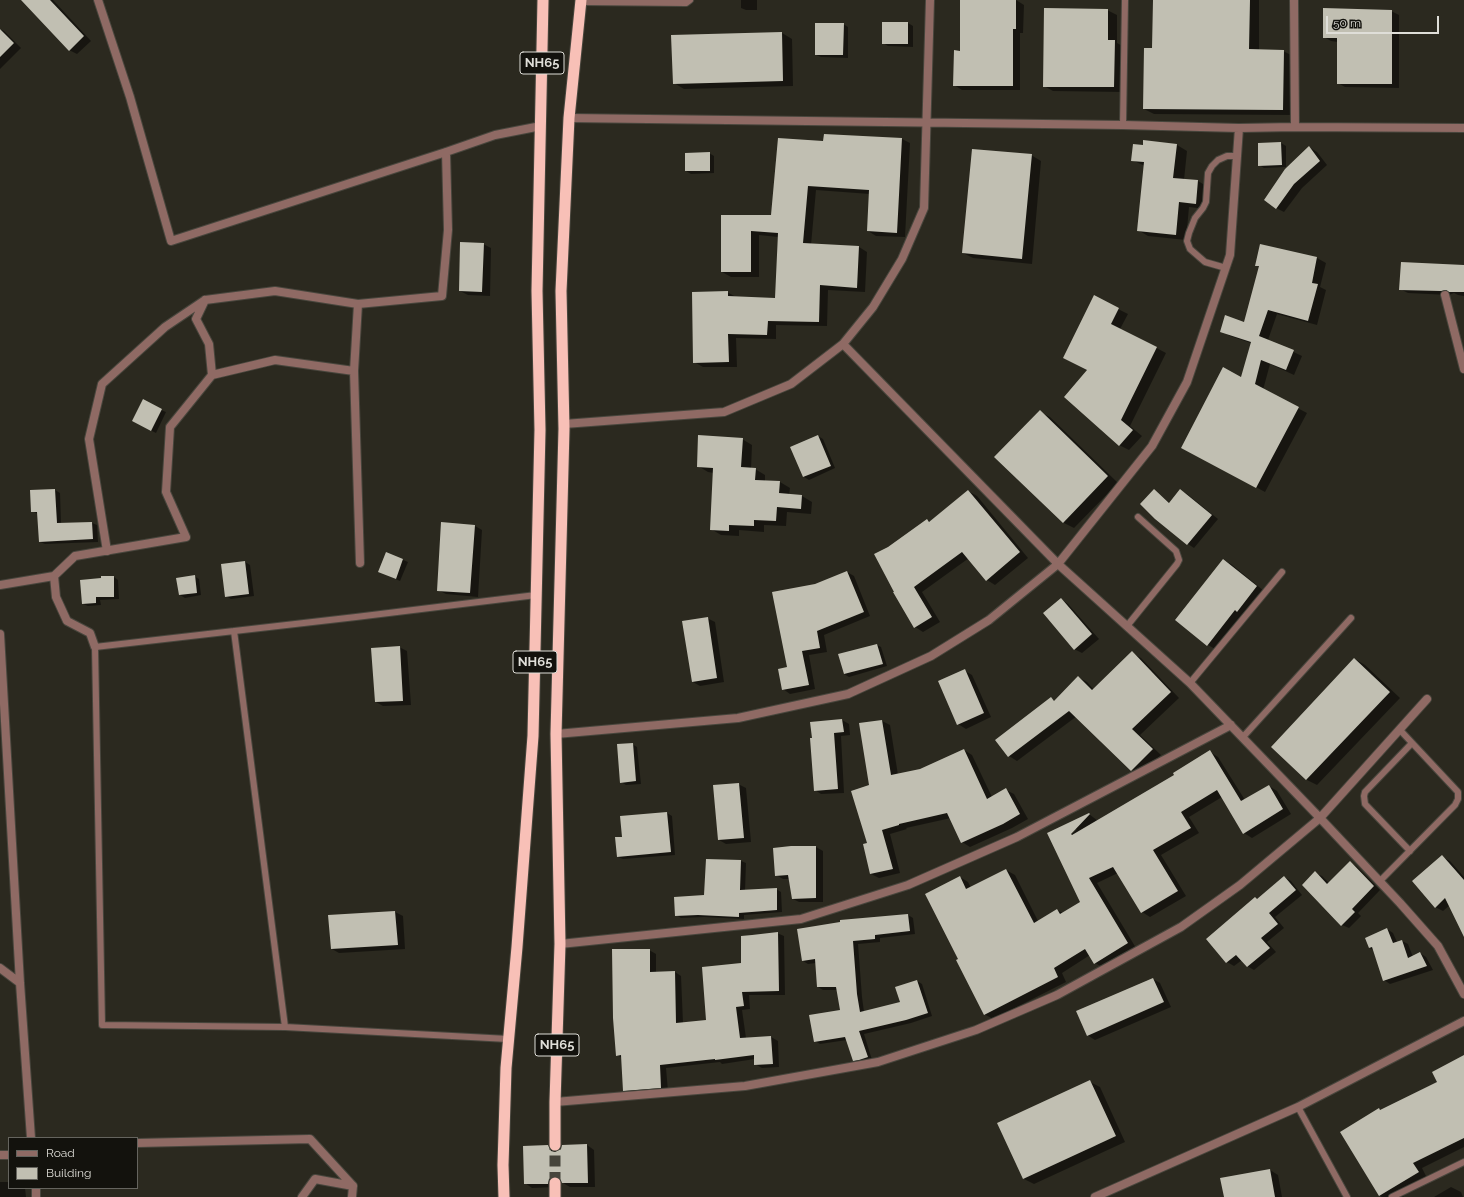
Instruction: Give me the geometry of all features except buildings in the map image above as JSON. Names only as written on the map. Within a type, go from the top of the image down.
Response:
[{"type":"highway","name":"NH65","points":[[504,1197],[503,1165],[506,1068],[533,736],[540,430],[537,291],[543,0]]},
{"type":"highway","name":"NH65","points":[[555,1145],[560,944],[556,734],[564,424],[561,291],[569,118],[581,1]]},
{"type":"highway","points":[[555,1184],[555,1197]]},
{"type":"street","points":[[98,0],[130,97],[170,242],[495,135],[541,126]]},
{"type":"street","points":[[564,424],[724,412],[791,384],[843,344],[873,307],[902,259],[924,208],[930,0]]},
{"type":"street","points":[[1294,0],[1295,127]]},
{"type":"street","points":[[569,118],[1123,125],[1239,128],[1464,128]]},
{"type":"street","points":[[556,734],[738,718],[848,694],[931,656],[989,620],[1058,564],[1152,446],[1187,382],[1230,255],[1239,128]]},
{"type":"street","points":[[107,551],[89,439],[102,384],[165,327],[206,300],[275,291],[358,304],[442,296],[448,230],[446,152]]},
{"type":"street","points":[[1444,295],[1464,369]]},
{"type":"street","points":[[206,300],[196,319],[209,344],[212,375]]},
{"type":"street","points":[[358,304],[354,371],[360,563]]},
{"type":"street","points":[[843,344],[1058,564],[1190,683],[1243,737],[1380,881],[1438,946],[1464,994]]},
{"type":"street","points":[[0,585],[54,576],[75,556],[186,537],[166,492],[170,427],[212,375],[275,360],[354,371]]},
{"type":"street","points":[[54,576],[56,597],[67,621],[90,632],[95,647]]},
{"type":"street","points":[[0,634],[20,984],[31,1137]]},
{"type":"street","points":[[555,1102],[745,1086],[878,1062],[976,1030],[1056,995],[1181,927],[1240,885],[1320,818],[1428,699]]},
{"type":"street","points":[[560,944],[801,919],[908,885],[1017,837],[1231,725]]},
{"type":"street","points":[[0,968],[20,984]]},
{"type":"street","points":[[1095,1197],[1298,1107],[1464,1020]]},
{"type":"street","points":[[138,1143],[310,1139],[353,1186],[352,1197]]},
{"type":"street","points":[[302,1197],[315,1179],[353,1186]]},
{"type":"lane","points":[[581,1],[686,3],[690,0]]},
{"type":"lane","points":[[1123,125],[1125,0]]},
{"type":"lane","points":[[1226,268],[1205,262],[1190,249],[1187,242],[1189,232],[1206,202],[1208,173],[1212,166],[1218,160],[1227,156],[1237,156]]},
{"type":"lane","points":[[1127,626],[1179,560],[1176,551],[1138,517]]},
{"type":"lane","points":[[1190,683],[1282,572]]},
{"type":"lane","points":[[508,1039],[284,1027],[102,1025],[95,647],[536,595]]},
{"type":"lane","points":[[1243,737],[1351,618]]},
{"type":"lane","points":[[234,631],[284,1027]]},
{"type":"lane","points":[[1380,881],[1455,806],[1458,799],[1458,792],[1400,730]]},
{"type":"lane","points":[[1410,851],[1365,804],[1364,796],[1365,792],[1412,743]]},
{"type":"lane","points":[[1298,1107],[1347,1197]]},
{"type":"lane","points":[[1392,1197],[1464,1162]]},
{"type":"tunnel","points":[[555,1145],[555,1183]]}]
